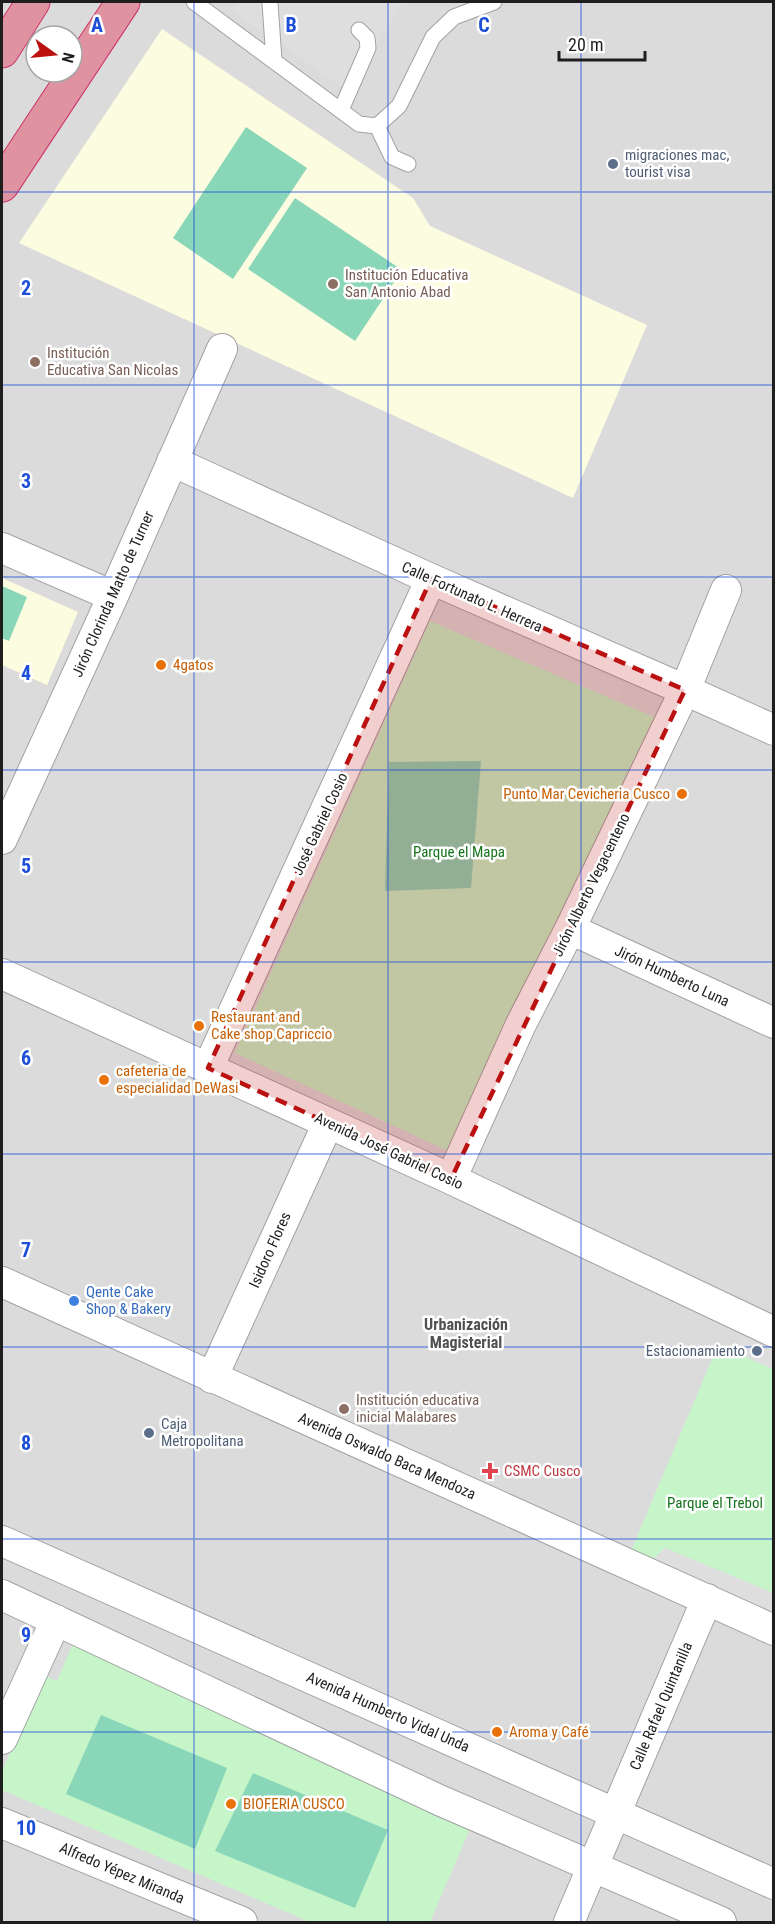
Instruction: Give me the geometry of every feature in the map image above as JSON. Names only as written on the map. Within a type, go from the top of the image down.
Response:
[{"type":"highway","points":[[2,51],[33,2]]},
{"type":"highway","points":[[2,185],[123,2]]},
{"type":"street","name":"Jirón Clorinda Matto de Turner","points":[[2,838],[113,596],[222,349]]},
{"type":"street","name":"Calle Fortunato L. Herrera","points":[[172,461],[431,579],[774,730]]},
{"type":"street","points":[[2,548],[113,596]]},
{"type":"street","name":"José Gabriel Cosio","points":[[208,1068],[431,579]]},
{"type":"street","name":"Jirón Alberto Vegacenteno","points":[[451,1179],[521,1024],[570,929],[685,690],[726,590]]},
{"type":"street","name":"Jirón Humberto Luna","points":[[570,929],[774,1023]]},
{"type":"street","name":"Avenida José Gabriel Cosio","points":[[2,974],[451,1179],[774,1332]]},
{"type":"street","name":"Isidoro Flores","points":[[212,1378],[328,1123]]},
{"type":"street","name":"Avenida Oswaldo Baca Mendoza","points":[[2,1282],[774,1630]]},
{"type":"street","name":"Avenida Humberto Vidal Unda","points":[[2,1541],[774,1884]]},
{"type":"street","points":[[2,1595],[439,1800],[721,1923]]},
{"type":"street","name":"Calle Rafael Quintanilla","points":[[569,1923],[707,1599]]},
{"type":"street","points":[[2,1739],[56,1620]]},
{"type":"street","name":"Alfredo Yépez Miranda","points":[[2,1823],[242,1923]]},
{"type":"lane","points":[[194,2],[359,124],[377,126],[399,106],[433,37],[454,17],[494,2]]},
{"type":"lane","points":[[270,3],[274,60]]},
{"type":"lane","points":[[341,110],[368,48],[367,38],[359,30]]},
{"type":"lane","points":[[377,126],[392,157],[408,164]]},
{"type":"highlighted area","points":[[431,579],[685,690],[451,1179],[208,1068]]},
{"type":"shaded area","points":[[2,2],[773,2],[773,1922],[2,1922]]},
{"type":"shaded area","points":[[238,2],[404,2],[345,89],[233,11]]},
{"type":"shaded area","name":"Institución Educativa San Antonio Abad","points":[[162,29],[413,198],[430,226],[647,325],[573,498],[19,243]]},
{"type":"shaded area","points":[[2,578],[78,612],[47,685],[2,665]]},
{"type":"shaded area","points":[[483,622],[625,684],[617,701],[477,641]]},
{"type":"shaded area","name":"Estacionamiento","points":[[739,1332],[773,1347],[773,1369],[742,1355]]},
{"type":"shaded area","points":[[665,1548],[773,1593],[773,1620],[646,1566]]},
{"type":"green space","points":[[246,127],[307,168],[233,279],[173,238]]},
{"type":"green space","points":[[295,198],[402,270],[355,341],[248,269]]},
{"type":"green space","points":[[2,586],[27,597],[9,641],[2,638]]},
{"type":"green space","name":"Parque el Mapa","points":[[430,621],[654,717],[455,1154],[235,1053]]},
{"type":"green space","points":[[481,761],[471,888],[385,891],[389,762]]},
{"type":"green space","name":"Parque el Trebol","points":[[718,1345],[773,1369],[773,1593],[665,1548],[646,1566],[628,1558]]},
{"type":"green space","points":[[74,1641],[470,1829],[430,1922],[310,1922],[2,1790],[2,1772],[42,1675],[57,1681]]},
{"type":"green space","points":[[101,1715],[227,1768],[195,1849],[66,1794]]},
{"type":"green space","points":[[253,1773],[388,1830],[355,1908],[215,1851]]},
{"type":"place","name":"migraciones mac, tourist visa","points":[[613,164]]},
{"type":"place","name":"Institución Educativa San Antonio Abad","points":[[333,284]]},
{"type":"place","name":"Institución Educativa San Nicolas","points":[[35,362]]},
{"type":"place","name":"4gatos","points":[[161,665]]},
{"type":"place","name":"Punto Mar Cevicheria Cusco","points":[[682,794]]},
{"type":"place","name":"Restaurant and Cake shop Capriccio","points":[[199,1026]]},
{"type":"place","name":"cafeteria de especialidad DeWasi","points":[[104,1080]]},
{"type":"place","name":"Qente Cake Shop & Bakery","points":[[74,1301]]},
{"type":"place","name":"Estacionamiento","points":[[757,1351]]},
{"type":"place","name":"Institución educativa inicial Malabares","points":[[344,1409]]},
{"type":"place","name":"Caja Metropolitana","points":[[149,1433]]},
{"type":"place","name":"CSMC Cusco","points":[[490,1471]]},
{"type":"place","name":"Aroma y Café","points":[[497,1732]]},
{"type":"place","name":"BIOFERIA CUSCO","points":[[231,1804]]},
{"type":"district","name":"Urbanización Magisterial","points":[[466,1333]]}]
